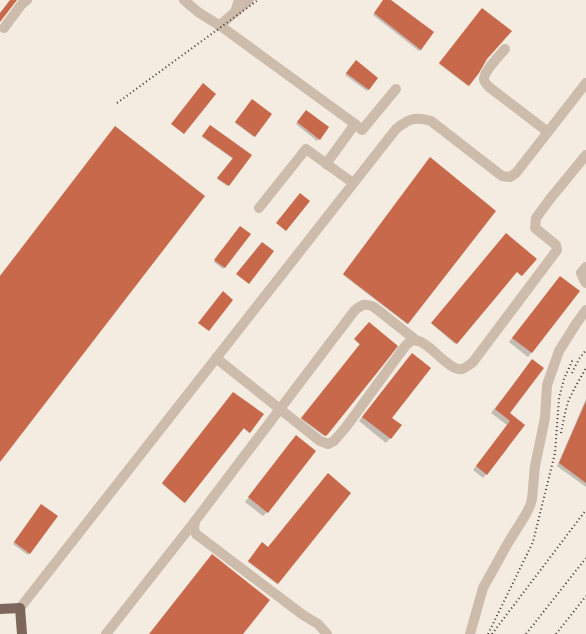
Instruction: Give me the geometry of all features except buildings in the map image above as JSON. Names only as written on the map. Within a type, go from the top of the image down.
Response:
[{"type":"main road","points":[[0,609],[20,608],[22,634]]},
{"type":"street","points":[[4,28],[21,5],[27,0]]},
{"type":"street","points":[[184,0],[362,130],[396,89]]},
{"type":"street","points":[[235,12],[239,0]]},
{"type":"street","points":[[219,26],[249,0]]},
{"type":"street","points":[[505,49],[486,74],[484,79],[486,83],[489,87],[548,132]]},
{"type":"street","points":[[20,608],[385,141],[396,129],[406,121],[418,119],[432,121],[502,176],[510,177],[516,173],[586,83]]},
{"type":"street","points":[[326,164],[354,124]]},
{"type":"street","points":[[259,208],[306,149],[353,183]]},
{"type":"street","points":[[106,634],[195,521],[351,315],[362,305],[368,304],[374,307],[417,341],[427,346],[455,369],[463,369],[473,362],[557,250],[556,245],[535,228],[536,218],[586,155]]},
{"type":"street","points":[[586,267],[581,273],[586,283]]},
{"type":"street","points":[[470,634],[483,588],[530,506],[535,466],[544,418],[547,385],[559,351],[586,310]]},
{"type":"street","points":[[216,358],[320,441],[328,444],[334,441],[346,427],[406,345],[412,341],[417,341]]},
{"type":"street","points":[[195,521],[194,529],[196,534],[297,610],[318,624],[326,634]]},
{"type":"railway","points":[[117,103],[258,0]]},
{"type":"railway","points":[[572,373],[579,359],[586,350]]},
{"type":"railway","points":[[488,634],[533,542],[555,453],[559,398],[564,379],[573,359]]},
{"type":"railway","points":[[561,433],[568,402],[586,368]]},
{"type":"railway","points":[[492,634],[586,510]]},
{"type":"railway","points":[[526,634],[586,558]]},
{"type":"railway","points":[[556,634],[586,596]]}]
